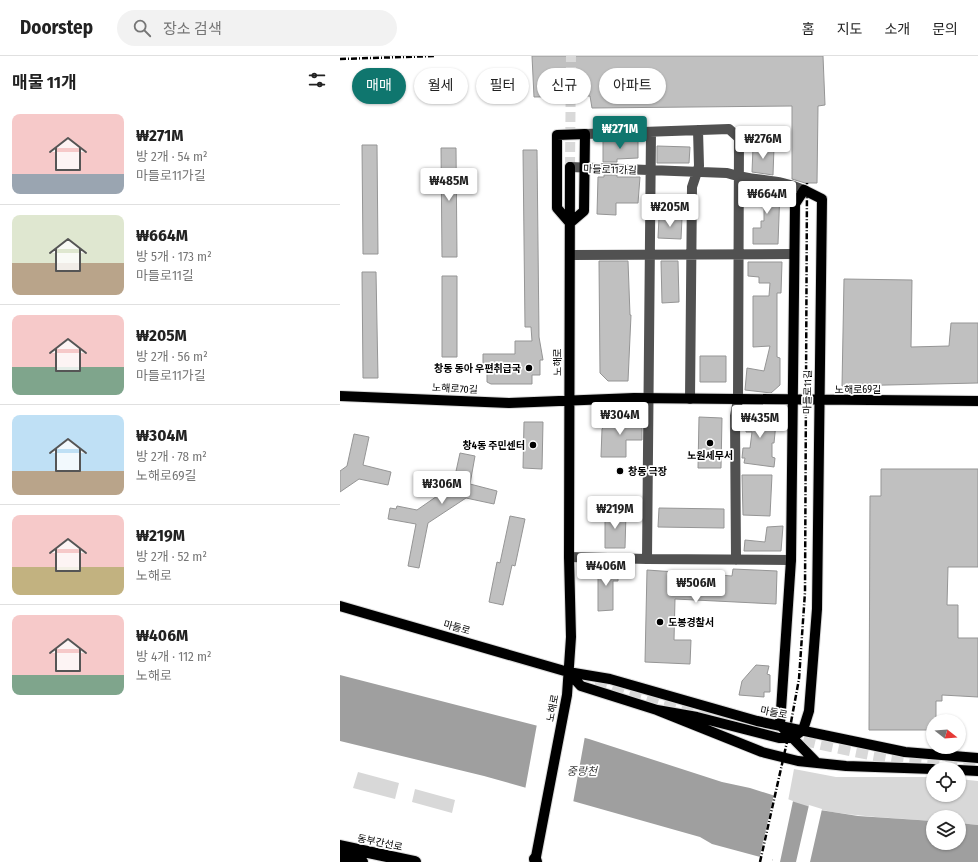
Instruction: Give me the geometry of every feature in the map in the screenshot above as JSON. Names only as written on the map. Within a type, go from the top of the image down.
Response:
[{"type":"highway","name":"동부간선로","points":[[340,846],[415,862]]},
{"type":"highway","points":[[340,856],[362,862]]},
{"type":"main road","points":[[585,134],[584,168],[584,211],[570,223],[557,208],[557,135],[585,134]]},
{"type":"main road","name":"노해로","points":[[535,861],[537,844],[567,695],[571,637],[569,557],[570,167]]},
{"type":"main road","name":"마들로11길","points":[[780,725],[783,700],[791,560],[791,400],[795,204],[804,190],[822,199],[818,400],[817,609],[809,712],[804,730]]},
{"type":"main road","name":"노해로70길","points":[[340,396],[509,402],[569,401]]},
{"type":"main road","name":"노해로69길","points":[[569,401],[690,399],[978,401]]},
{"type":"main road","name":"마들로","points":[[340,606],[568,672],[610,679],[757,721],[904,752],[978,758]]},
{"type":"main road","name":"마들로","points":[[568,672],[582,686],[657,710],[762,752],[798,761],[846,766],[926,769]]},
{"type":"main road","points":[[757,721],[770,718],[776,714],[783,700]]},
{"type":"main road","points":[[657,710],[697,717],[779,738],[792,738],[804,730]]},
{"type":"main road","points":[[780,725],[817,763]]},
{"type":"main road","points":[[966,770],[978,770]]},
{"type":"street","points":[[585,134],[729,129],[739,138],[738,400],[735,416],[736,560]]},
{"type":"street","points":[[690,399],[690,255],[692,187],[699,166],[698,130]]},
{"type":"street","name":"마들로11가길","points":[[649,254],[650,132]]},
{"type":"street","name":"마들로11가길","points":[[570,167],[727,173],[738,177],[790,183],[804,190]]},
{"type":"street","points":[[647,560],[649,254]]},
{"type":"street","points":[[570,255],[793,254]]},
{"type":"street","points":[[569,557],[647,560],[791,560]]},
{"type":"shaded area","points":[[794,769],[836,777],[926,777],[926,802],[966,802],[966,780],[978,781],[978,825],[966,824],[966,810],[926,810],[926,821],[860,816],[824,810],[788,801]]},
{"type":"shaded area","points":[[358,772],[399,783],[395,799],[353,788]]},
{"type":"shaded area","points":[[415,789],[455,800],[452,813],[412,802]]},
{"type":"water","name":"중랑천","points":[[340,675],[589,739],[722,782],[750,788],[820,810],[858,816],[926,821],[926,850],[966,850],[966,824],[978,825],[978,862],[779,862],[712,844],[700,837],[484,776],[340,741]]},
{"type":"pier","points":[[537,724],[585,736],[573,803],[525,790]]},
{"type":"pier","points":[[774,794],[793,801],[780,862],[773,862],[773,859],[771,862],[759,860]]},
{"type":"pier","points":[[809,805],[822,809],[810,862],[796,862]]},
{"type":"building","points":[[532,56],[823,56],[825,105],[818,106],[817,183],[805,183],[792,179],[792,106],[592,108],[591,68],[537,68],[537,97],[534,97]]},
{"type":"building","points":[[638,139],[638,158],[617,159],[617,162],[603,162],[603,140]]},
{"type":"building","points":[[362,145],[377,145],[378,254],[363,254]]},
{"type":"building","points":[[657,146],[690,147],[689,163],[657,163]]},
{"type":"building","points":[[753,147],[774,147],[773,175],[752,172]]},
{"type":"building","points":[[441,148],[456,148],[457,257],[442,257]]},
{"type":"building","points":[[523,150],[537,150],[539,337],[543,360],[540,360],[540,375],[532,375],[532,384],[491,384],[487,382],[487,365],[483,364],[483,354],[515,354],[515,341],[532,341],[531,327],[525,327]]},
{"type":"building","points":[[604,175],[617,175],[617,177],[640,177],[638,203],[616,203],[616,215],[597,214],[598,177],[604,177]]},
{"type":"building","points":[[746,184],[780,189],[778,244],[753,244],[753,228],[761,228],[761,221],[764,221],[764,197],[746,195]]},
{"type":"building","points":[[659,217],[682,218],[681,239],[658,238]]},
{"type":"building","points":[[599,261],[628,261],[631,315],[628,381],[608,381],[600,373]]},
{"type":"building","points":[[661,261],[678,261],[679,302],[662,303]]},
{"type":"building","points":[[748,262],[782,262],[781,293],[777,293],[777,357],[780,358],[780,385],[771,393],[745,390],[747,368],[764,371],[770,346],[753,347],[753,296],[769,296],[770,283],[759,283],[759,277],[748,276]]},
{"type":"building","points":[[362,272],[376,272],[378,378],[363,378]]},
{"type":"building","points":[[442,276],[457,276],[457,357],[442,357]]},
{"type":"building","points":[[844,279],[912,280],[911,347],[949,346],[951,323],[978,323],[978,383],[842,386]]},
{"type":"building","points":[[700,356],[726,356],[726,382],[700,382]]},
{"type":"building","points":[[747,411],[764,411],[776,423],[774,443],[772,443],[772,457],[775,458],[774,467],[744,463],[745,458],[742,458],[743,448],[750,448],[752,432],[746,432]]},
{"type":"building","name":"노원세무서","points":[[699,417],[722,418],[721,468],[698,468]]},
{"type":"building","points":[[611,418],[642,419],[642,440],[626,440],[626,457],[601,457],[602,429]]},
{"type":"building","name":"창4동 주민센터","points":[[524,422],[543,422],[542,469],[523,468]]},
{"type":"building","points":[[354,434],[369,437],[363,465],[391,472],[388,485],[359,479],[340,492],[340,471],[347,466]]},
{"type":"building","points":[[460,453],[475,456],[470,484],[497,491],[494,504],[466,498],[428,523],[419,568],[408,566],[416,524],[388,519],[390,508],[396,509],[397,506],[417,510],[453,485]]},
{"type":"building","points":[[881,469],[978,469],[978,567],[948,567],[947,605],[958,605],[958,638],[978,638],[978,697],[942,695],[942,701],[936,701],[936,714],[926,714],[926,730],[869,730],[870,496],[881,496]]},
{"type":"building","points":[[742,475],[772,475],[770,516],[743,515]]},
{"type":"building","points":[[659,508],[724,509],[724,528],[658,527]]},
{"type":"building","points":[[605,513],[626,513],[625,548],[605,548]]},
{"type":"building","points":[[510,516],[525,519],[515,566],[512,565],[503,605],[489,602],[497,562],[500,563]]},
{"type":"building","points":[[783,526],[781,551],[744,551],[745,540],[765,542],[767,527]]},
{"type":"building","points":[[598,567],[618,567],[618,581],[613,581],[613,610],[598,611]]},
{"type":"building","name":"도봉경찰서","points":[[733,569],[777,571],[776,604],[675,599],[674,640],[691,640],[690,664],[645,662],[647,570],[732,576]]},
{"type":"building","points":[[756,665],[769,666],[767,674],[770,675],[770,692],[764,692],[764,697],[739,695],[742,681]]},
{"type":"tunnel","points":[[570,167],[571,56]]},
{"type":"tunnel","points":[[578,677],[731,721],[847,750],[920,762],[977,767]]},
{"type":"railway","points":[[340,59],[435,56]]},
{"type":"railway","points":[[760,862],[789,733],[799,679],[805,592],[807,183]]},
{"type":"place","name":"창동 동아 우편취급국","points":[[529,368]]},
{"type":"place","name":"노원세무서","points":[[710,443]]},
{"type":"place","name":"창4동 주민센터","points":[[533,445]]},
{"type":"place","name":"창동 극장","points":[[620,471]]},
{"type":"place","name":"도봉경찰서","points":[[660,622]]}]
